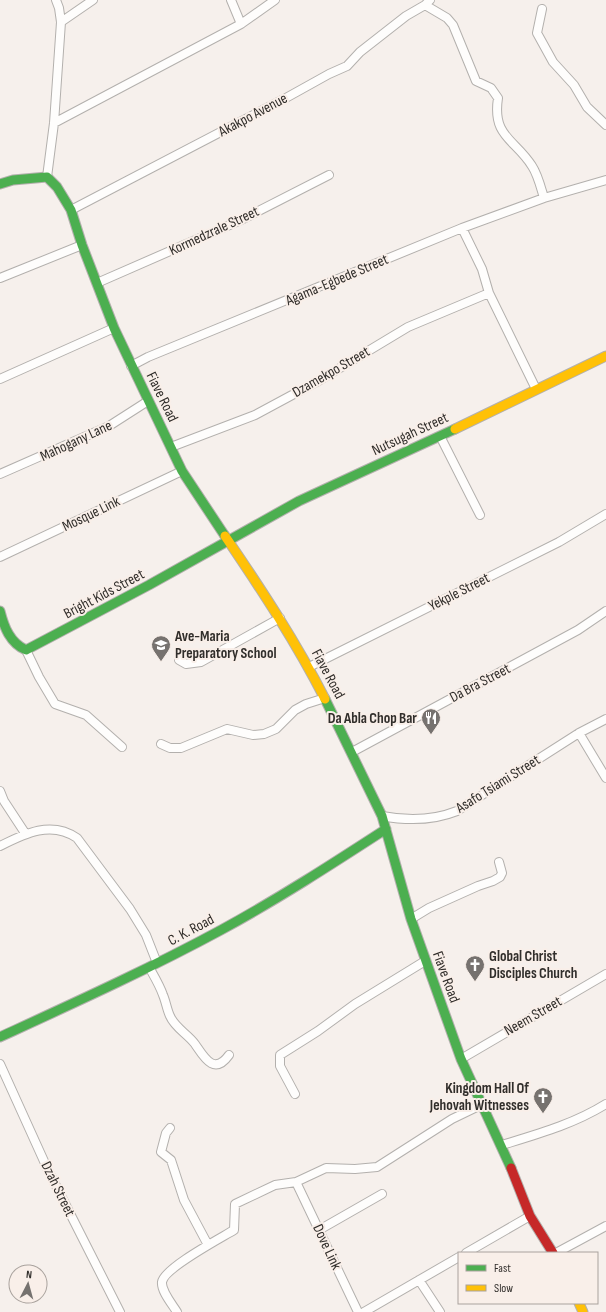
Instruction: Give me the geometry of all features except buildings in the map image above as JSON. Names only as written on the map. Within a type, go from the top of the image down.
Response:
[{"type":"street","points":[[0,184],[13,180],[47,177],[54,123],[61,22],[56,0]]},
{"type":"street","points":[[61,22],[93,0]]},
{"type":"street","points":[[231,0],[241,24]]},
{"type":"street","points":[[54,123],[241,24],[275,0]]},
{"type":"street","points":[[427,3],[447,18],[453,25],[476,81],[491,88],[498,98],[496,111],[499,128],[533,166],[544,198]]},
{"type":"street","name":"Akakpo Avenue","points":[[71,210],[329,74],[347,66],[360,52],[406,16],[427,3]]},
{"type":"street","points":[[542,9],[537,33],[553,62],[574,85],[587,107],[606,125]]},
{"type":"street","name":"Kormedzrale Street","points":[[97,283],[241,220],[329,175]]},
{"type":"street","name":"Fiave Road","points":[[47,177],[57,187],[71,210],[82,245],[114,328],[182,471],[280,618],[309,666],[352,752],[382,816],[411,919],[461,1059],[481,1105],[502,1145],[530,1216],[552,1252]]},
{"type":"street","name":"Agama-Egbede Street","points":[[131,366],[148,357],[462,228],[544,198],[606,180]]},
{"type":"street","points":[[462,228],[482,269],[489,293],[536,389]]},
{"type":"street","points":[[0,278],[82,245]]},
{"type":"street","name":"Dzamekpo Street","points":[[171,447],[255,415],[320,380],[408,327],[489,293]]},
{"type":"street","points":[[0,379],[114,328]]},
{"type":"street","name":"Nutsugah Street","points":[[228,540],[299,501],[440,436],[606,356]]},
{"type":"street","name":"Mahogany Lane","points":[[0,474],[109,426],[148,401]]},
{"type":"street","points":[[440,436],[480,515]]},
{"type":"street","name":"Mosque Link","points":[[0,557],[182,471]]},
{"type":"street","name":"Yekple Street","points":[[309,666],[559,542],[606,514]]},
{"type":"street","name":"Bright Kids Street","points":[[26,650],[149,585],[228,540]]},
{"type":"street","points":[[0,611],[6,630],[16,645],[26,650],[55,704],[86,715],[122,747]]},
{"type":"street","name":"Da Bra Street","points":[[352,752],[571,634],[606,612]]},
{"type":"street","points":[[178,660],[186,664],[201,662],[280,618]]},
{"type":"street","points":[[161,744],[170,748],[181,748],[227,729],[252,734],[271,732],[295,710],[306,704],[325,698]]},
{"type":"street","name":"Asafo Tsiami Street","points":[[382,816],[423,820],[447,815],[480,797],[579,734],[606,719]]},
{"type":"street","points":[[579,734],[606,778]]},
{"type":"street","points":[[0,791],[4,802],[25,833]]},
{"type":"street","points":[[0,846],[25,833],[40,830],[58,829],[70,833],[77,838],[130,909],[146,935],[153,965],[170,1017],[194,1043],[205,1058],[212,1064],[222,1063],[229,1055]]},
{"type":"street","name":"C. K. Road","points":[[0,1037],[153,965],[260,908],[386,829]]},
{"type":"street","points":[[411,919],[443,902],[498,879],[502,873],[499,862]]},
{"type":"street","points":[[295,1094],[280,1066],[280,1055],[318,1031],[355,1004],[425,961]]},
{"type":"street","name":"Neem Street","points":[[461,1059],[606,974]]},
{"type":"street","name":"Dzah Street","points":[[0,1064],[48,1170],[117,1311]]},
{"type":"street","points":[[502,1145],[549,1131],[593,1112],[606,1104]]},
{"type":"street","points":[[177,1312],[164,1290],[162,1284],[164,1277],[169,1271],[234,1230],[235,1204],[275,1185],[296,1182],[326,1168],[355,1170],[377,1167],[452,1119],[481,1105]]},
{"type":"street","points":[[170,1128],[166,1133],[161,1152],[171,1160],[184,1200],[208,1245]]},
{"type":"street","name":"Dove Link","points":[[296,1182],[358,1312]]},
{"type":"street","points":[[319,1230],[382,1194]]},
{"type":"street","points":[[468,1252],[530,1216]]},
{"type":"street","points":[[558,1252],[606,1226]]},
{"type":"street","points":[[364,1312],[458,1258]]},
{"type":"street","points":[[419,1280],[440,1312]]},
{"type":"traffic: fast","points":[[0,184],[13,180],[47,177],[57,187],[71,210],[82,245],[114,328],[182,471],[225,536]]},
{"type":"traffic: fast","points":[[0,611],[8,634],[20,647],[26,650],[149,585],[299,501],[455,429]]},
{"type":"traffic: fast","points":[[325,699],[382,816],[411,919],[461,1059],[511,1168]]},
{"type":"traffic: fast","points":[[0,1037],[139,972],[221,930],[284,894],[386,829]]},
{"type":"traffic: slow","points":[[455,429],[606,356]]},
{"type":"traffic: slow","points":[[225,536],[278,616],[325,699]]},
{"type":"traffic: slow","points":[[579,1304],[583,1312]]},
{"type":"traffic: jam","points":[[511,1168],[530,1216],[552,1252]]},
{"type":"place","name":"Ave-Maria Preparatory School","points":[[161,662]]},
{"type":"place","name":"Da Abla Chop Bar","points":[[431,735]]},
{"type":"place","name":"Global Christ Disciples Church","points":[[475,982]]},
{"type":"place","name":"Kingdom Hall Of Jehovah Witnesses","points":[[543,1114]]}]
